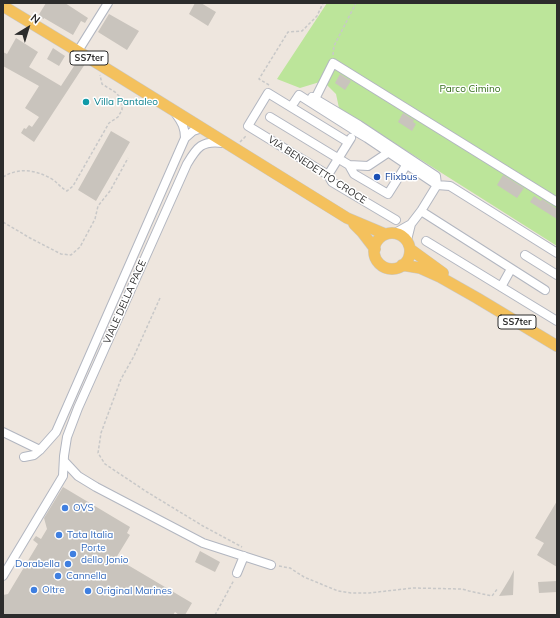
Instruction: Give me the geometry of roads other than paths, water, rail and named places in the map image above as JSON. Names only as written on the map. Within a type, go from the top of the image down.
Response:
[{"type":"main road","name":"SS7ter","points":[[4,6],[347,218]]},
{"type":"main road","points":[[347,218],[390,234],[404,237],[408,245],[477,298]]},
{"type":"main road","points":[[347,218],[362,232],[375,249]]},
{"type":"main road","points":[[390,234],[378,240],[375,249],[375,255],[381,264],[392,268],[397,268],[402,265],[408,258],[408,245]]},
{"type":"main road","points":[[402,265],[420,268],[440,277],[477,298]]},
{"type":"main road","name":"SS7ter","points":[[477,298],[557,346]]},
{"type":"street","points":[[78,51],[108,3]]},
{"type":"street","points":[[315,99],[333,63],[557,202]]},
{"type":"street","points":[[348,142],[291,107],[302,91],[359,125],[436,176],[437,185],[411,224],[390,234]]},
{"type":"street","name":"VIA BENEDETTO CROCE","points":[[291,107],[268,93],[248,126],[328,175],[332,182],[396,220]]},
{"type":"street","points":[[299,95],[389,152],[437,185],[450,186],[557,253]]},
{"type":"street","points":[[173,110],[181,120],[185,130],[185,138]]},
{"type":"street","points":[[270,117],[349,165],[368,166],[389,152]]},
{"type":"street","points":[[185,138],[193,131],[202,128]]},
{"type":"street","points":[[328,175],[355,131]]},
{"type":"street","name":"VIALE DELLA PACE","points":[[24,457],[34,456],[56,432],[185,138]]},
{"type":"street","name":"VIALE DELLA PACE","points":[[3,576],[63,476],[67,438],[78,408],[192,154],[205,143],[215,142],[230,146]]},
{"type":"street","points":[[349,165],[354,174],[388,194],[407,164]]},
{"type":"street","points":[[421,211],[545,290]]},
{"type":"street","points":[[408,245],[411,224]]},
{"type":"street","points":[[426,241],[557,321]]},
{"type":"street","points":[[525,255],[557,275]]},
{"type":"street","points":[[501,287],[511,269]]},
{"type":"street","points":[[3,432],[40,450]]},
{"type":"street","points":[[64,462],[78,476],[96,487],[203,543],[272,565]]},
{"type":"street","points":[[237,573],[244,556]]},
{"type":"place","name":"Villa Pantaleo","points":[[86,102]]},
{"type":"place","name":"Flixbus","points":[[377,177]]},
{"type":"place","name":"OVS","points":[[65,508]]},
{"type":"place","name":"Tata Italia","points":[[59,535]]},
{"type":"place","name":"Porte dello Jonio","points":[[73,554]]},
{"type":"place","name":"Dorabella","points":[[68,564]]},
{"type":"place","name":"Cannella","points":[[58,576]]},
{"type":"place","name":"Oltre","points":[[34,590]]},
{"type":"place","name":"Original Marines","points":[[88,591]]},
{"type":"park label","name":"Parco Cimino","points":[[470,89]]}]
